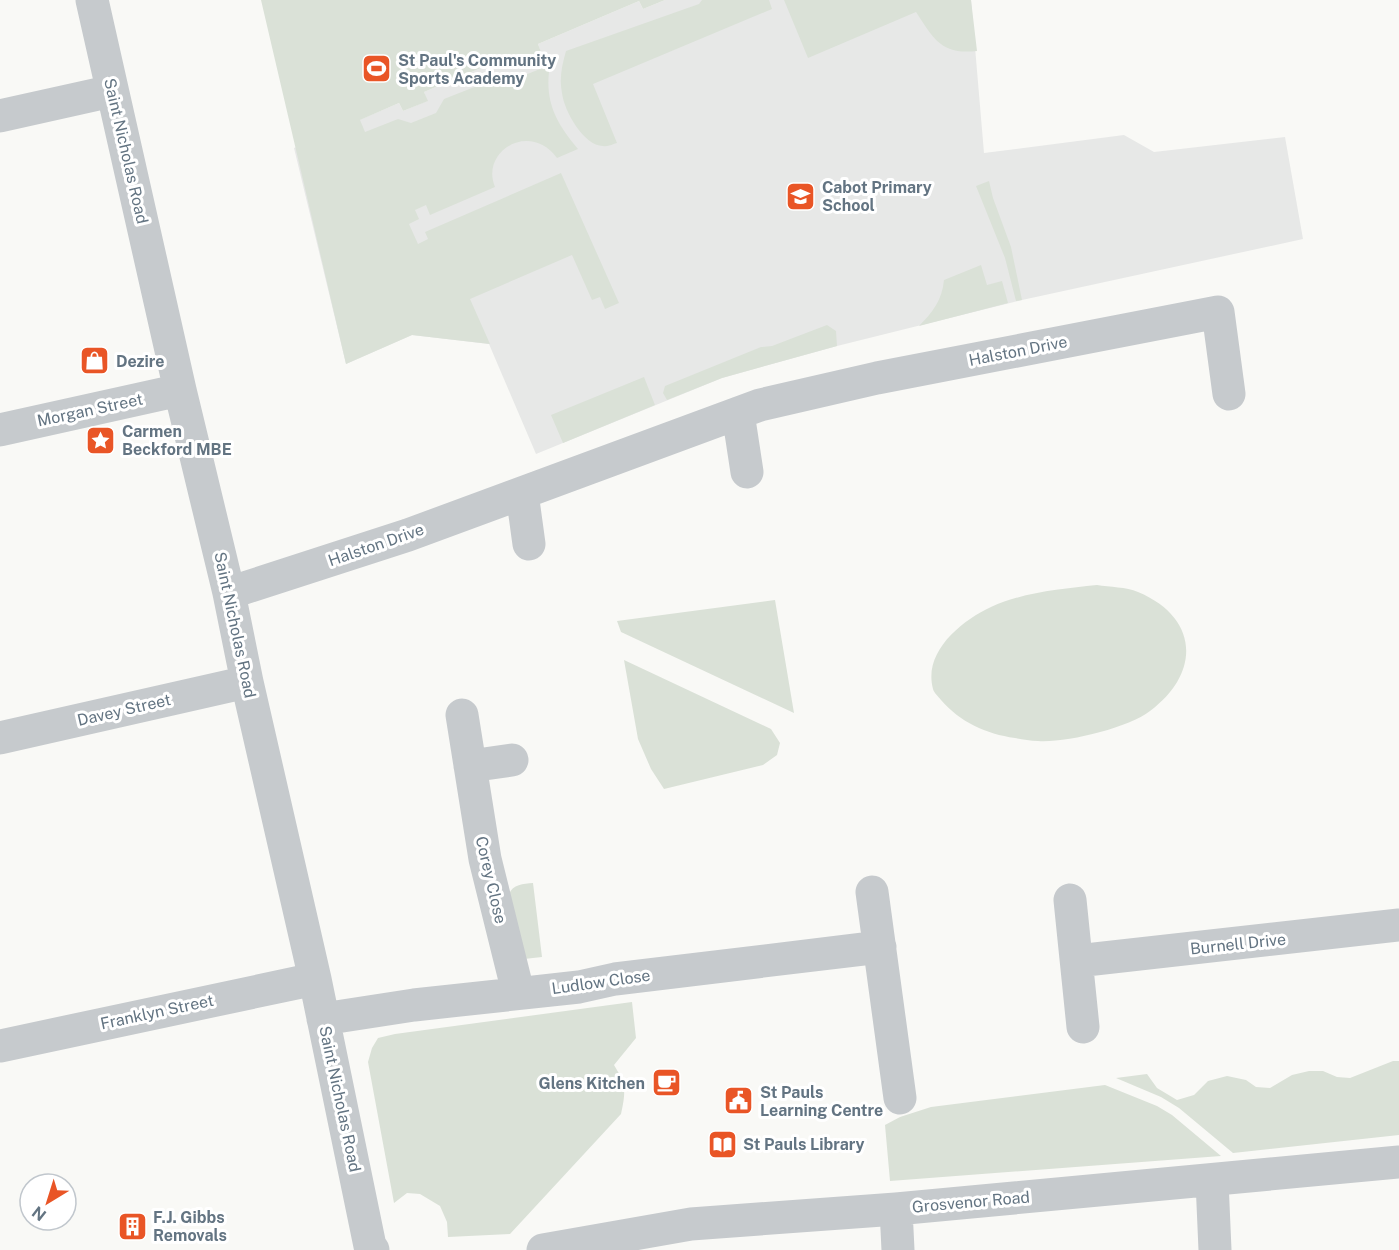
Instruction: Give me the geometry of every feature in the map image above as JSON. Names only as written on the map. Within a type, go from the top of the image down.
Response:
[{"type":"street","name":"Saint Nicholas Road","points":[[92,0],[180,390],[229,593],[315,979],[370,1246],[373,1250]]},
{"type":"street","points":[[0,116],[112,91]]},
{"type":"street","name":"Halston Drive","points":[[229,593],[408,535],[738,413],[800,394],[877,378],[1218,312],[1229,394]]},
{"type":"street","name":"Morgan Street","points":[[0,430],[180,390]]},
{"type":"street","points":[[738,413],[747,472]]},
{"type":"street","points":[[522,493],[529,544]]},
{"type":"street","name":"Davey Street","points":[[0,738],[247,682]]},
{"type":"street","name":"Corey Close","points":[[462,715],[485,859],[518,992]]},
{"type":"street","points":[[470,766],[512,760]]},
{"type":"street","points":[[872,892],[900,1098]]},
{"type":"street","points":[[1070,900],[1083,1028]]},
{"type":"street","name":"Burnell Drive","points":[[1077,961],[1399,925]]},
{"type":"street","name":"Ludlow Close","points":[[323,1019],[414,1005],[579,987],[615,980],[880,946]]},
{"type":"street","name":"Franklyn Street","points":[[0,1046],[315,979]]},
{"type":"street","name":"Grosvenor Road","points":[[543,1250],[691,1224],[896,1209],[1399,1162]]},
{"type":"street","points":[[1212,1181],[1215,1250]]},
{"type":"street","points":[[896,1209],[898,1250]]},
{"type":"shaded area","points":[[261,0],[665,0],[643,9],[639,1],[538,44],[541,52],[516,63],[512,55],[424,92],[428,101],[403,111],[399,103],[360,120],[365,132],[398,119],[411,123],[436,113],[444,99],[510,73],[520,77],[550,65],[549,89],[553,110],[557,120],[578,149],[557,158],[546,147],[534,142],[522,141],[510,145],[501,152],[495,162],[492,174],[495,187],[430,215],[426,205],[415,210],[419,219],[409,224],[418,244],[428,239],[425,232],[561,173],[619,303],[605,309],[600,297],[592,300],[572,255],[470,299],[490,344],[412,335],[346,364]]},
{"type":"shaded area","name":"Cabot Primary School","points":[[665,0],[971,0],[984,153],[1124,135],[1154,152],[1285,137],[1303,239],[1022,300],[837,346],[722,378],[536,454],[489,344],[412,335],[346,364],[294,148],[399,103],[403,111],[427,101],[424,92],[512,55],[516,63],[541,53],[538,44],[639,1],[643,9]]},
{"type":"shaded area","points":[[702,0],[769,0],[772,9],[593,84],[617,143],[605,146],[589,140],[571,118],[564,100],[561,77],[566,51],[699,4]]},
{"type":"shaded area","points":[[784,0],[971,0],[977,51],[965,52],[947,48],[934,37],[916,12],[808,58]]},
{"type":"shaded area","points":[[989,181],[1011,247],[1022,300],[1016,301],[1005,258],[976,186]]},
{"type":"shaded area","points":[[981,265],[987,285],[1002,281],[1008,303],[919,326],[936,305],[944,280]]},
{"type":"shaded area","points":[[827,325],[836,331],[837,346],[722,378],[667,400],[663,393],[665,386],[761,347],[772,346]]},
{"type":"shaded area","points":[[644,377],[655,405],[563,443],[551,415]]},
{"type":"shaded area","points":[[1097,585],[1138,592],[1158,603],[1172,616],[1182,630],[1186,646],[1185,663],[1167,696],[1150,711],[1127,723],[1096,733],[1064,740],[1032,741],[1004,736],[974,726],[948,708],[934,692],[931,675],[939,650],[957,629],[979,613],[1016,598]]},
{"type":"shaded area","points":[[775,600],[794,713],[621,632],[617,621]]},
{"type":"shaded area","points":[[624,660],[771,729],[780,743],[777,755],[763,765],[664,789],[651,769],[638,739]]},
{"type":"shaded area","points":[[533,883],[542,957],[524,959],[509,894],[516,886]]},
{"type":"shaded area","points":[[632,1002],[636,1038],[614,1065],[624,1088],[621,1114],[510,1234],[448,1237],[447,1222],[440,1206],[420,1194],[407,1193],[394,1203],[368,1062],[378,1038]]},
{"type":"shaded area","points":[[1393,1061],[1399,1061],[1399,1135],[1233,1153],[1179,1108],[1161,1097],[1116,1078],[1147,1074],[1157,1088],[1177,1100],[1194,1095],[1208,1081],[1227,1076],[1246,1080],[1256,1087],[1270,1088],[1292,1075],[1309,1071],[1323,1071],[1337,1077],[1350,1078]]},
{"type":"shaded area","points":[[1105,1085],[1157,1106],[1172,1115],[1221,1156],[890,1181],[885,1125],[900,1117],[931,1107]]},
{"type":"place","name":"St Paul's Community Sports Academy","points":[[377,69]]},
{"type":"place","name":"Cabot Primary School","points":[[801,196]]},
{"type":"place","name":"Dezire","points":[[95,361]]},
{"type":"place","name":"Carmen Beckford MBE","points":[[101,440]]},
{"type":"place","name":"Glens Kitchen","points":[[666,1083]]},
{"type":"place","name":"St Pauls Learning Centre","points":[[739,1101]]},
{"type":"place","name":"St Pauls Library","points":[[722,1144]]},
{"type":"place","name":"F.J. Gibbs Removals","points":[[132,1226]]}]
